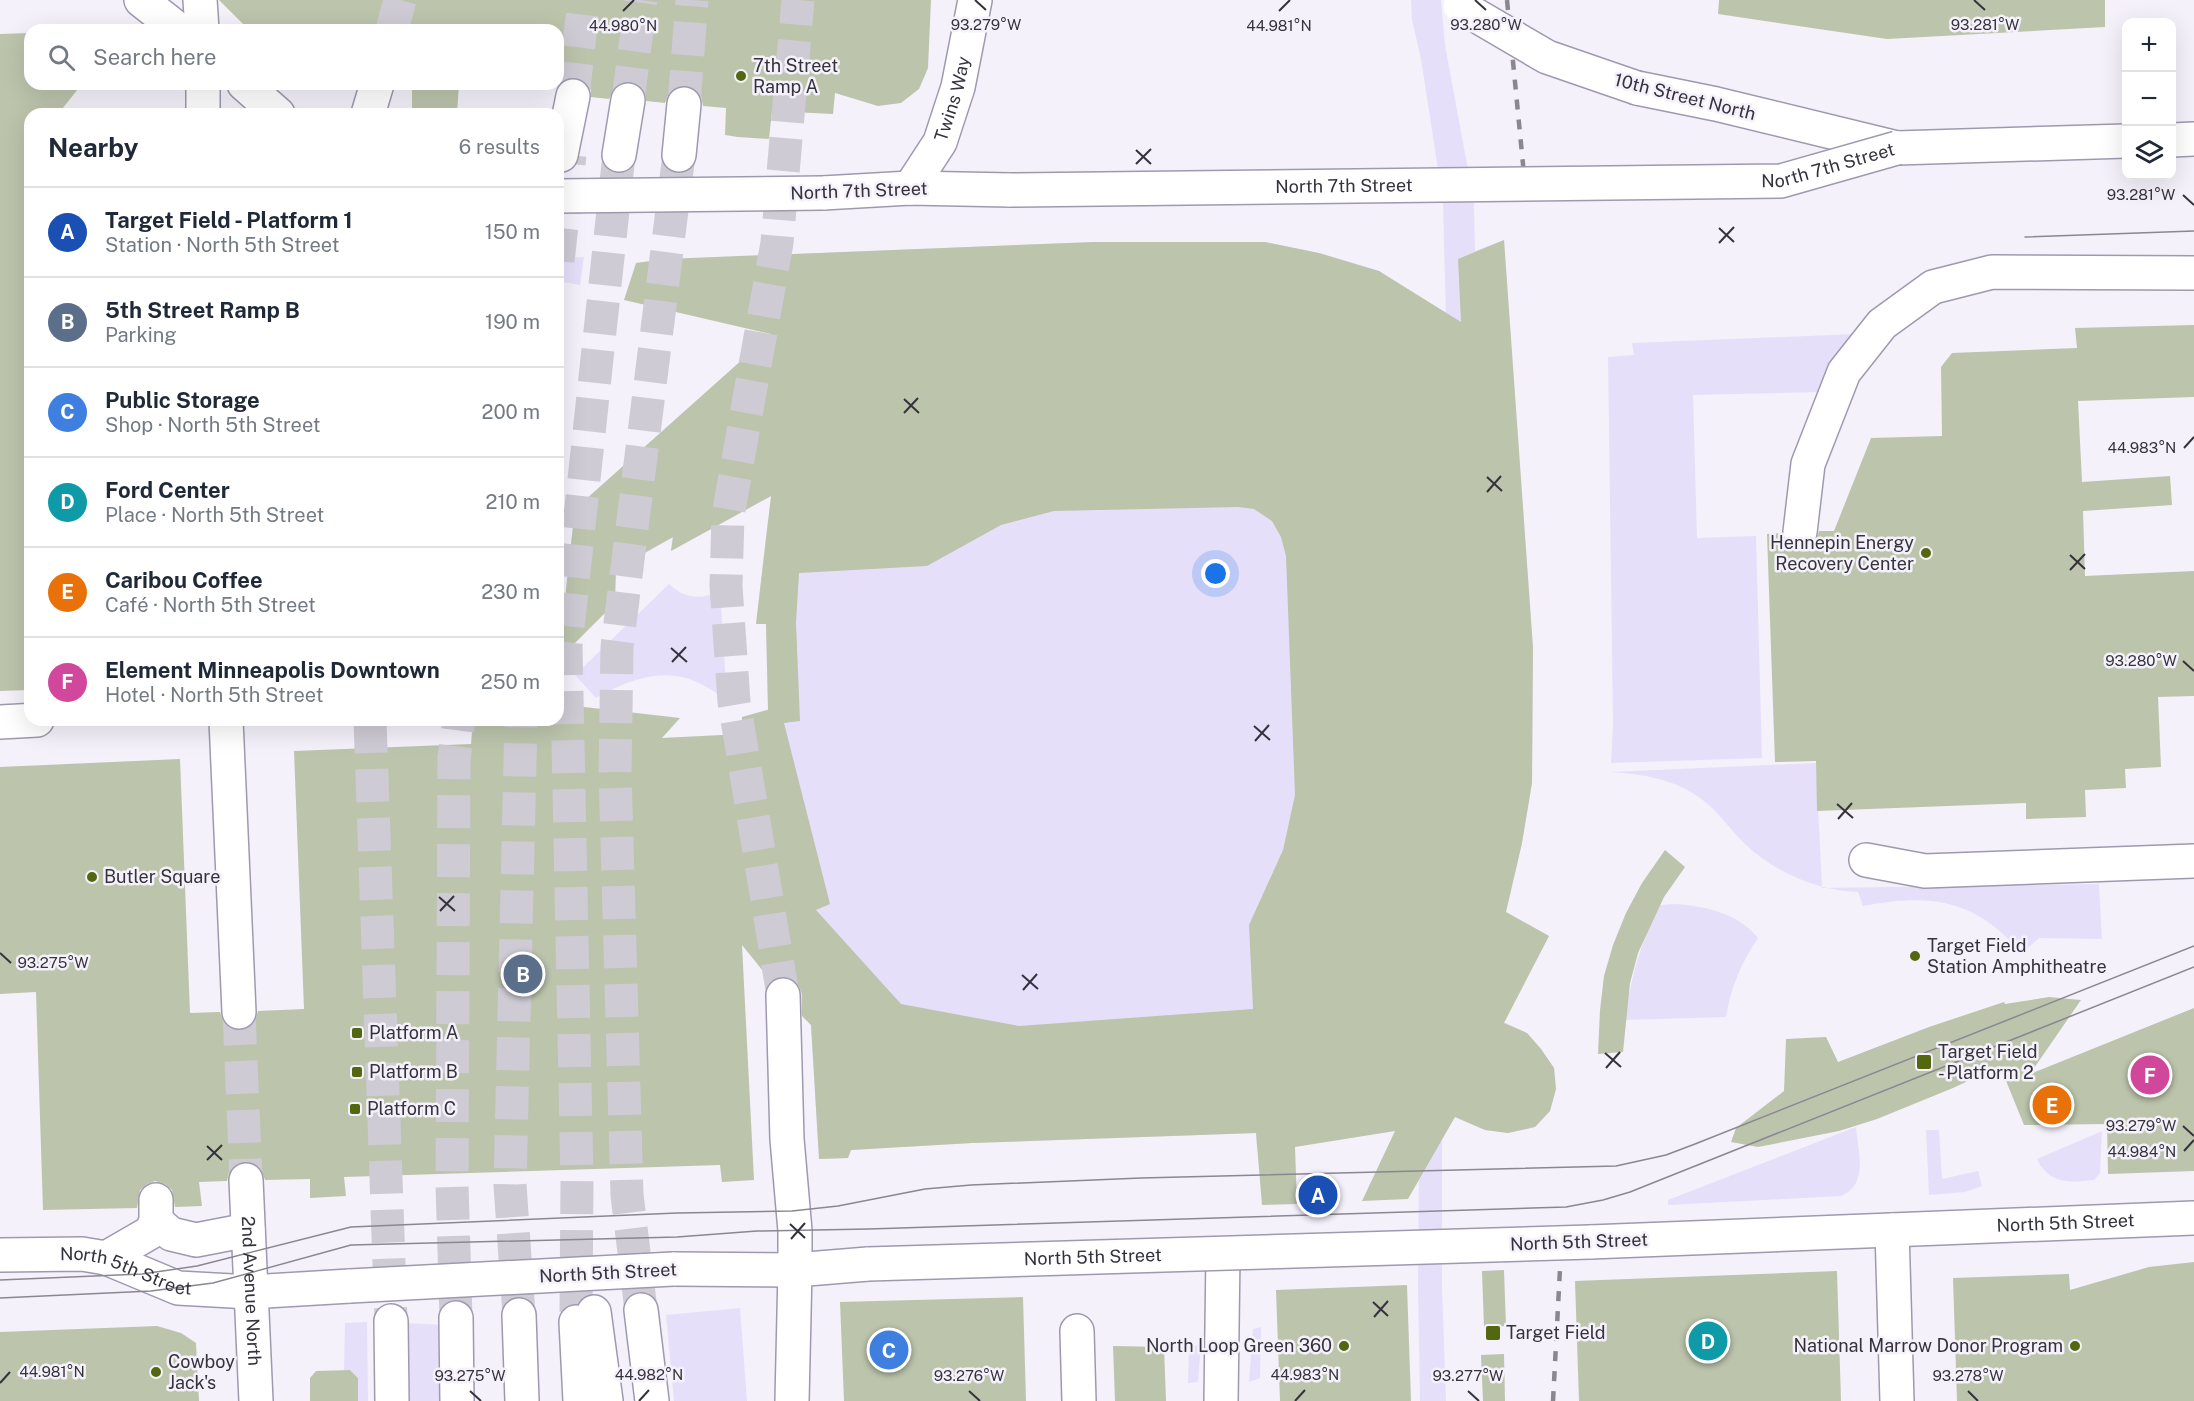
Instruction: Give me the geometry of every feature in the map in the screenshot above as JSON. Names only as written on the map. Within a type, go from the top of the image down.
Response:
[{"type":"main road","points":[[141,0],[171,24]]},
{"type":"main road","points":[[200,0],[202,24]]},
{"type":"main road","name":"Twins Way","points":[[910,188],[940,142],[958,87],[975,0]]},
{"type":"main road","name":"10th Street North","points":[[1452,0],[1547,57],[1637,88],[1716,104],[1897,148]]},
{"type":"main road","points":[[202,108],[203,90]]},
{"type":"main road","points":[[251,90],[271,108]]},
{"type":"main road","points":[[370,108],[375,90]]},
{"type":"main road","points":[[377,90],[379,108]]},
{"type":"main road","points":[[566,155],[573,96]]},
{"type":"main road","points":[[619,155],[628,100]]},
{"type":"main road","points":[[679,155],[684,104]]},
{"type":"main road","points":[[2176,140],[2194,139]]},
{"type":"main road","name":"North 7th Street","points":[[564,195],[823,193],[910,188],[1010,190],[1781,181],[1897,148],[2122,141]]},
{"type":"main road","points":[[1800,532],[1808,464],[1844,372],[1882,324],[1933,287],[1992,272],[2194,273]]},
{"type":"main road","points":[[0,722],[24,721]]},
{"type":"main road","points":[[226,726],[239,1012]]},
{"type":"main road","points":[[1866,860],[1925,871],[2194,861]]},
{"type":"main road","points":[[783,995],[787,1139],[795,1231],[792,1401]]},
{"type":"main road","name":"2nd Avenue North","points":[[246,1180],[255,1401]]},
{"type":"main road","points":[[106,1258],[151,1232],[156,1210],[171,1234],[196,1240],[248,1230]]},
{"type":"main road","name":"North 5th Street","points":[[0,1255],[82,1254],[106,1258],[178,1288],[250,1292],[674,1269],[795,1270],[868,1264],[1590,1242],[2194,1218]]},
{"type":"main road","points":[[1892,1230],[1897,1401]]},
{"type":"main road","points":[[1221,1401],[1223,1254]]},
{"type":"main road","points":[[641,1310],[651,1401]]},
{"type":"main road","points":[[580,1401],[585,1312],[606,1401]]},
{"type":"main road","points":[[519,1315],[522,1401]]},
{"type":"main road","points":[[456,1318],[457,1401]]},
{"type":"main road","points":[[391,1321],[392,1401]]},
{"type":"main road","points":[[1077,1331],[1079,1401]]},
{"type":"shaded area","points":[[1411,0],[1441,0],[1445,45],[1474,202],[1475,251],[1504,240],[1533,648],[1532,783],[1522,843],[1506,912],[1549,936],[1504,1022],[1527,1033],[1541,1049],[1554,1068],[1556,1089],[1550,1111],[1535,1127],[1508,1133],[1485,1130],[1455,1117],[1442,1138],[1442,1285],[1446,1401],[1420,1401],[1419,1164],[1397,1127],[1327,1141],[1257,1148],[1256,1133],[972,1143],[851,1150],[848,1158],[819,1159],[811,1025],[742,945],[742,717],[768,709],[766,624],[756,624],[768,519],[819,470],[671,551],[672,538],[584,587],[566,587],[575,509],[771,334],[774,255],[1094,242],[1265,242],[1319,253],[1379,271],[1446,320],[1443,202],[1421,59],[1412,20]]},
{"type":"shaded area","points":[[584,257],[580,285],[564,282],[564,258]]},
{"type":"shaded area","points":[[1856,334],[1818,392],[1693,395],[1697,538],[1756,536],[1762,758],[1611,763],[1613,723],[1608,357],[1634,355],[1632,343]]},
{"type":"shaded area","points":[[669,584],[681,593],[700,597],[720,591],[727,700],[686,678],[662,675],[627,683],[596,698],[575,675]]},
{"type":"shaded area","points":[[1816,763],[1822,887],[1784,872],[1758,855],[1709,805],[1684,789],[1654,778],[1611,772]]},
{"type":"shaded area","points":[[2099,884],[2102,939],[2039,938],[2022,953],[1987,921],[1950,904],[1910,900],[1863,906],[1858,892],[1827,888]]},
{"type":"shaded area","points":[[1675,904],[1720,912],[1741,922],[1758,938],[1738,976],[1726,1017],[1625,1020],[1633,975],[1647,933],[1660,905]]},
{"type":"shaded area","points":[[1856,1127],[1860,1156],[1859,1176],[1850,1191],[1841,1196],[1668,1205],[1668,1200]]},
{"type":"shaded area","points":[[1926,1130],[1939,1130],[1942,1179],[1978,1171],[1982,1186],[1965,1192],[1929,1195]]},
{"type":"shaded area","points":[[2102,1131],[2100,1173],[2094,1180],[2076,1182],[2061,1180],[2047,1173],[2037,1159]]},
{"type":"shaded area","points":[[740,1308],[747,1401],[674,1401],[666,1315]]},
{"type":"shaded area","points":[[367,1322],[368,1401],[358,1401],[358,1378],[350,1370],[344,1370],[345,1323]]},
{"type":"shaded area","points":[[405,1323],[447,1325],[448,1401],[405,1401]]},
{"type":"shaded area","points":[[1261,1327],[1260,1378],[1249,1382],[1253,1329]]},
{"type":"shaded area","points":[[1201,1344],[1198,1382],[1188,1383],[1189,1348]]},
{"type":"building","name":"7th Street Ramp A","points":[[219,0],[931,0],[928,68],[919,89],[901,103],[878,106],[835,93],[833,114],[772,111],[769,139],[725,135],[726,108],[703,106],[701,96],[695,89],[686,85],[677,87],[669,93],[665,103],[646,101],[645,93],[640,86],[632,82],[622,82],[614,88],[609,99],[591,97],[591,90],[586,82],[577,78],[564,80],[564,24],[243,24]]},
{"type":"building","points":[[1719,0],[2105,0],[2105,27],[1887,39],[1718,14]]},
{"type":"building","points":[[24,33],[24,90],[77,90],[63,108],[24,108],[24,690],[0,691],[0,34]]},
{"type":"building","points":[[412,90],[459,90],[457,108],[412,108]]},
{"type":"building","points":[[1504,240],[1533,648],[1532,783],[1522,843],[1506,912],[1549,936],[1504,1023],[1527,1033],[1554,1068],[1556,1089],[1550,1111],[1535,1127],[1508,1133],[1485,1130],[1455,1117],[1408,1199],[1362,1201],[1395,1131],[1295,1147],[1297,1204],[1262,1205],[1256,1133],[972,1143],[851,1150],[848,1158],[819,1159],[811,1025],[802,1016],[802,994],[799,986],[792,979],[783,976],[771,981],[742,945],[754,1180],[722,1182],[720,1165],[344,1177],[346,1196],[310,1198],[310,1179],[265,1180],[261,1169],[246,1161],[235,1165],[229,1172],[227,1181],[199,1182],[202,1206],[175,1207],[172,1190],[165,1184],[155,1181],[140,1190],[137,1208],[43,1210],[36,992],[0,994],[0,767],[180,759],[190,1013],[220,1012],[224,1023],[231,1029],[240,1031],[250,1027],[258,1011],[304,1009],[294,751],[471,744],[472,726],[564,726],[564,705],[680,718],[662,738],[741,734],[742,717],[768,710],[766,624],[756,624],[771,496],[671,551],[673,537],[616,569],[615,603],[564,654],[564,607],[575,509],[771,334],[624,300],[636,263],[665,259],[1094,242],[1265,242],[1319,253],[1379,271],[1461,322],[1458,259]],"holes":[[[1238,507],[1254,509],[1272,521],[1281,537],[1286,556],[1295,795],[1283,850],[1249,925],[1253,1009],[1019,1026],[901,1004],[816,910],[830,904],[784,723],[800,721],[796,623],[799,573],[927,566],[1001,525],[1054,511]]]},
{"type":"building","name":"Hennepin Energy Recovery Center","points":[[2194,325],[2194,397],[2078,401],[2082,482],[2170,476],[2172,505],[2083,511],[2085,576],[2194,571],[2194,696],[2158,697],[2161,767],[2125,769],[2126,788],[2085,790],[2086,817],[2026,819],[2026,803],[1817,811],[1816,761],[1775,762],[1767,534],[1782,533],[1783,540],[1789,547],[1798,551],[1808,549],[1815,543],[1819,531],[1834,531],[1871,438],[1942,436],[1941,367],[1952,353],[2077,348],[2075,328]]},
{"type":"building","points":[[1665,850],[1685,867],[1664,897],[1638,953],[1630,983],[1623,1052],[1598,1054],[1604,976],[1613,945],[1642,883]]},
{"type":"building","points":[[2049,997],[2081,1000],[2030,1074],[2194,1008],[2194,1171],[2108,1174],[2107,1124],[2024,1125],[2000,1066],[1877,1119],[1839,1131],[1758,1147],[1731,1142],[1736,1128],[1784,1091],[1786,1039],[1826,1037],[1838,1062],[1929,1027],[2004,1002],[2005,1004]]},
{"type":"building","name":"National Marrow Donor Program","points":[[2194,1262],[2194,1401],[1957,1401],[1953,1278],[2069,1274],[2070,1290],[2149,1267]]},
{"type":"building","points":[[1504,1270],[1506,1326],[1484,1327],[1482,1271]]},
{"type":"building","points":[[1837,1271],[1841,1401],[1579,1401],[1575,1281]]},
{"type":"building","name":"North Loop Green 360","points":[[1407,1285],[1411,1401],[1280,1401],[1276,1290]]},
{"type":"building","points":[[1023,1297],[1026,1401],[844,1401],[840,1302]]},
{"type":"building","points":[[157,1326],[181,1333],[196,1343],[199,1401],[0,1401],[0,1332]]},
{"type":"building","points":[[1113,1346],[1164,1347],[1166,1401],[1115,1401]]},
{"type":"building","points":[[1504,1354],[1505,1401],[1483,1401],[1481,1355]]},
{"type":"building","points":[[350,1370],[358,1378],[358,1401],[310,1401],[310,1378],[316,1371]]},
{"type":"tunnel","points":[[394,24],[400,0]]},
{"type":"tunnel","points":[[573,96],[584,0]]},
{"type":"tunnel","points":[[628,100],[641,0]]},
{"type":"tunnel","points":[[684,104],[692,0]]},
{"type":"tunnel","points":[[783,995],[734,702],[726,586],[728,515],[777,243],[798,0]]},
{"type":"tunnel","points":[[564,208],[570,155]]},
{"type":"tunnel","points":[[576,1312],[577,1181],[566,646],[619,155]]},
{"type":"tunnel","points":[[641,1310],[627,1195],[615,772],[617,647],[679,155]]},
{"type":"tunnel","points":[[370,726],[391,1321]]},
{"type":"tunnel","points":[[456,1318],[452,1184],[454,758],[458,726]]},
{"type":"tunnel","points":[[519,1315],[510,1185],[521,726]]},
{"type":"tunnel","points":[[239,1012],[246,1180]]},
{"type":"tram line","points":[[2025,237],[2194,231]]},
{"type":"tram line","points":[[0,1280],[142,1274],[197,1266],[351,1227],[677,1213],[792,1211],[838,1206],[925,1189],[971,1185],[1141,1178],[1616,1166],[1666,1155],[1695,1144],[2194,946]]},
{"type":"tram line","points":[[0,1298],[151,1291],[213,1283],[351,1245],[677,1237],[757,1231],[1566,1207],[1630,1192],[2194,967]]},
{"type":"railway","points":[[1507,0],[1526,195]]},
{"type":"railway","points":[[1553,1401],[1560,1269]]},
{"type":"place","name":"7th Street Ramp A","points":[[741,76]]},
{"type":"place","name":"Hennepin Energy Recovery Center","points":[[1926,553]]},
{"type":"place","name":"Butler Square","points":[[92,877]]},
{"type":"place","name":"Target Field Station Amphitheatre","points":[[1915,956]]},
{"type":"place","name":"5th Street Ramp B","points":[[523,974]]},
{"type":"place","name":"Platform A","points":[[357,1033]]},
{"type":"place","name":"Target Field - Platform 2","points":[[1924,1062]]},
{"type":"place","name":"Platform B","points":[[357,1072]]},
{"type":"place","name":"Element Minneapolis Downtown","points":[[2150,1075]]},
{"type":"place","name":"Caribou Coffee","points":[[2052,1105]]},
{"type":"place","name":"Platform C","points":[[355,1109]]},
{"type":"place","name":"Target Field - Platform 1","points":[[1318,1195]]},
{"type":"place","name":"Target Field","points":[[1493,1333]]},
{"type":"place","name":"Ford Center","points":[[1708,1341]]},
{"type":"place","name":"North Loop Green 360","points":[[1344,1346]]},
{"type":"place","name":"National Marrow Donor Program","points":[[2075,1346]]},
{"type":"place","name":"Public Storage","points":[[889,1350]]},
{"type":"place","name":"Cowboy Jack's","points":[[156,1372]]}]
